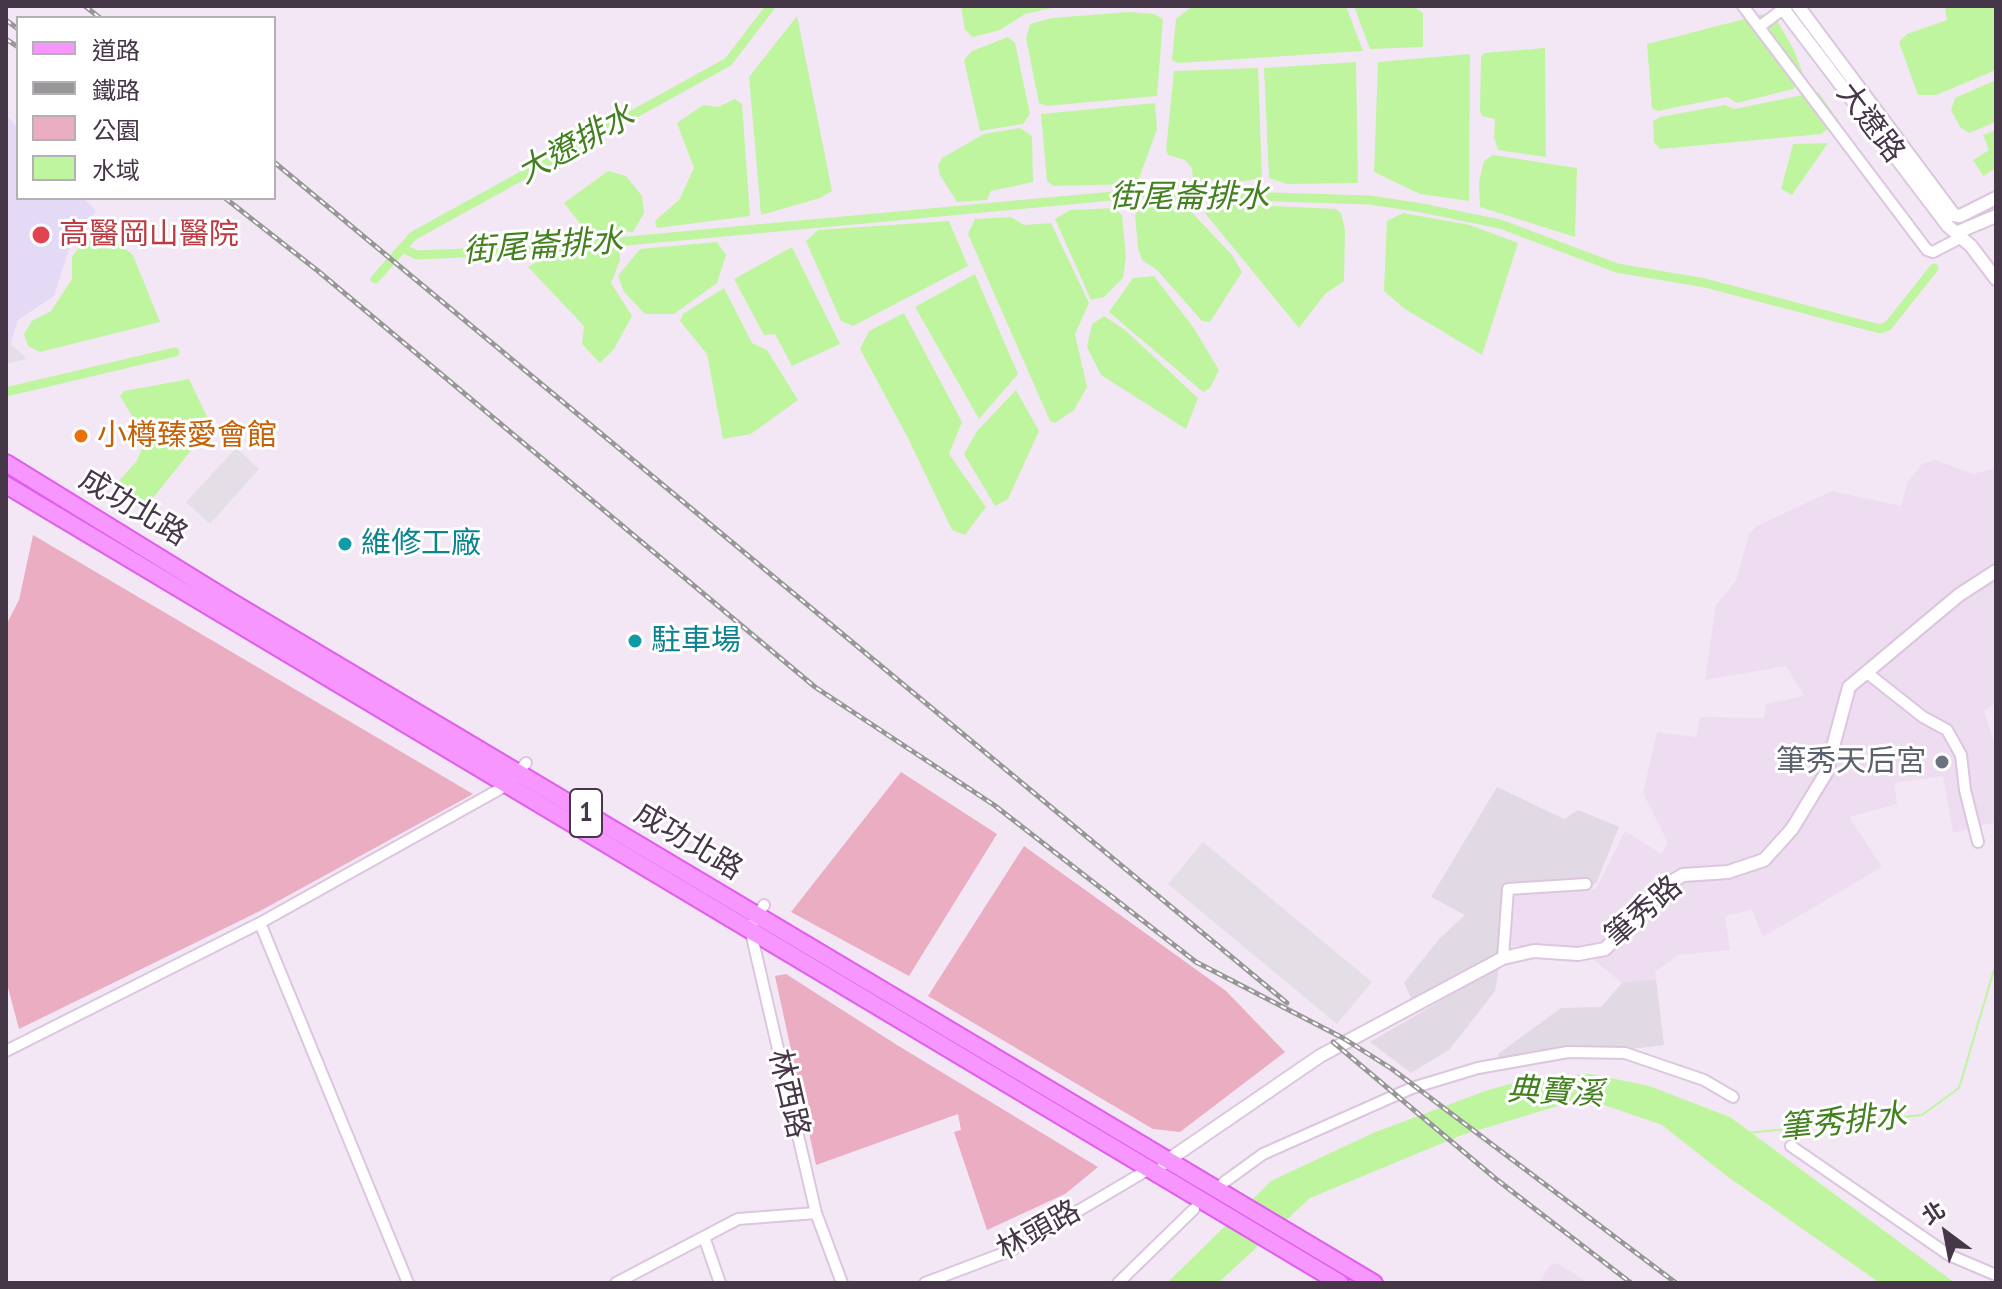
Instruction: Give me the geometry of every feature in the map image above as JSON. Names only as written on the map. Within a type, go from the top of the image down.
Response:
[{"type":"main road","name":"成功北路","points":[[6,463],[517,774],[1167,1162],[1212,1197]]},
{"type":"main road","name":"成功北路","points":[[6,485],[517,774]]},
{"type":"main road","name":"成功北路","points":[[757,916],[1149,1169],[1212,1197]]},
{"type":"main road","name":"1","points":[[1212,1197],[1288,1241],[1337,1261],[1374,1283]]},
{"type":"main road","name":"1","points":[[1288,1241],[1331,1280]]},
{"type":"street","points":[[1743,6],[1927,250],[1933,252],[1996,216]]},
{"type":"street","name":"大遼路","points":[[1798,6],[1953,213]]},
{"type":"street","points":[[1759,27],[1784,7]]},
{"type":"street","name":"大遼路","points":[[1784,7],[1948,226],[1960,234],[1996,279]]},
{"type":"street","points":[[1960,234],[1953,213],[1996,198]]},
{"type":"street","name":"筆秀路","points":[[1149,1169],[1167,1162],[1320,1056],[1503,958],[1534,951],[1578,954],[1605,949],[1671,882],[1683,875],[1728,872],[1764,860],[1792,829],[1826,773],[1849,687],[1975,583],[1996,571]]},
{"type":"street","points":[[1866,672],[1923,717],[1947,730],[1961,755],[1965,790],[1978,842]]},
{"type":"street","points":[[6,1051],[260,923],[517,774]]},
{"type":"street","points":[[1503,958],[1508,889],[1586,884]]},
{"type":"street","name":"林西路","points":[[757,916],[816,1213],[842,1283]]},
{"type":"street","points":[[260,923],[408,1283]]},
{"type":"street","points":[[1118,1283],[1263,1154],[1412,1088],[1478,1068],[1568,1052],[1625,1053],[1704,1080],[1733,1097]]},
{"type":"street","points":[[1791,1146],[1949,1255],[1996,1275]]},
{"type":"street","name":"林頭路","points":[[925,1283],[1012,1250],[1149,1169]]},
{"type":"street","points":[[616,1283],[738,1219],[816,1213]]},
{"type":"street","points":[[704,1237],[720,1283]]},
{"type":"street","points":[[1331,1280],[1337,1261]]},
{"type":"shaded area","name":"高醫岡山醫院","points":[[6,115],[16,126],[16,200],[86,200],[96,211],[72,240],[54,296],[18,320],[10,345],[6,341]]},
{"type":"shaded area","points":[[6,341],[15,348],[27,359],[6,364]]},
{"type":"shaded area","points":[[236,448],[259,469],[210,524],[186,502]]},
{"type":"shaded area","points":[[1936,460],[1973,474],[1996,468],[1996,703],[1984,711],[1996,748],[1996,822],[1953,833],[1943,776],[1894,783],[1897,804],[1849,817],[1882,867],[1763,937],[1752,910],[1725,916],[1730,950],[1678,955],[1655,972],[1656,979],[1622,983],[1578,947],[1512,946],[1510,892],[1596,889],[1625,831],[1661,854],[1668,843],[1643,793],[1657,732],[1696,737],[1700,717],[1764,718],[1766,704],[1804,696],[1786,666],[1705,680],[1716,605],[1736,581],[1749,534],[1757,526],[1832,491],[1901,506],[1907,484],[1922,464]]},
{"type":"shaded area","points":[[1497,787],[1564,819],[1578,810],[1619,827],[1596,884],[1504,885],[1500,952],[1412,1000],[1404,983],[1440,938],[1465,915],[1431,897]]},
{"type":"shaded area","points":[[1203,842],[1372,982],[1337,1024],[1168,884]]},
{"type":"shaded area","points":[[1499,967],[1495,991],[1449,1050],[1411,1073],[1370,1042]]},
{"type":"shaded area","points":[[1656,979],[1664,1045],[1499,1065],[1498,1054],[1561,1008],[1601,1007],[1622,983]]},
{"type":"shaded area","points":[[1557,1263],[1588,1283],[1539,1283],[1550,1265]]},
{"type":"green space","points":[[33,535],[473,794],[262,910],[19,1029],[6,980],[6,625],[19,600]]},
{"type":"green space","points":[[901,772],[997,834],[909,976],[791,912]]},
{"type":"green space","points":[[1024,846],[1226,991],[1285,1052],[1180,1132],[1153,1129],[928,996]]},
{"type":"green space","points":[[786,974],[1098,1167],[1065,1194],[987,1230],[954,1132],[961,1130],[958,1114],[816,1165],[775,976]]},
{"type":"water","points":[[961,6],[1061,6],[1025,14],[1000,30],[973,37],[965,30]]},
{"type":"water","points":[[1346,6],[1363,51],[1178,63],[1172,60],[1176,19],[1191,7]]},
{"type":"water","points":[[1354,6],[1413,6],[1423,13],[1423,47],[1370,49]]},
{"type":"water","points":[[1996,6],[1996,70],[1936,95],[1918,95],[1899,42],[1907,34],[1947,20],[1945,7]]},
{"type":"water","points":[[1129,12],[1154,14],[1163,19],[1157,96],[1046,106],[1039,103],[1026,38],[1030,24],[1052,18]]},
{"type":"water","points":[[1772,12],[1793,48],[1806,81],[1793,89],[1737,103],[1727,97],[1658,111],[1652,108],[1647,44]]},
{"type":"water","points":[[797,16],[832,191],[820,198],[761,215],[749,77]]},
{"type":"water","points":[[1008,37],[1015,43],[1030,114],[1023,124],[980,131],[964,60],[972,51]]},
{"type":"water","points":[[1545,48],[1546,157],[1498,150],[1494,137],[1495,119],[1482,116],[1480,111],[1481,57],[1484,53]]},
{"type":"water","points":[[1470,54],[1469,201],[1420,194],[1374,172],[1378,62]]},
{"type":"water","points":[[1356,62],[1358,183],[1287,184],[1269,178],[1264,68]]},
{"type":"water","points":[[1258,68],[1262,178],[1245,181],[1193,180],[1192,168],[1185,160],[1168,155],[1166,150],[1174,71]]},
{"type":"water","points":[[1996,80],[1996,122],[1969,133],[1960,127],[1951,110],[1955,98]]},
{"type":"water","points":[[1818,92],[1839,121],[1821,134],[1660,149],[1654,142],[1653,121],[1660,117],[1725,105],[1734,109]]},
{"type":"water","points":[[735,99],[742,104],[750,216],[657,228],[655,221],[679,200],[694,168],[677,123],[703,105],[718,107]]},
{"type":"water","points":[[1155,103],[1157,129],[1137,184],[1053,186],[1047,181],[1041,114]]},
{"type":"water","points":[[1020,128],[1032,136],[1033,182],[991,191],[987,200],[957,202],[940,175],[938,165],[942,158],[984,134]]},
{"type":"water","points":[[1996,130],[1996,168],[1983,176],[1973,160],[1989,150],[1983,135]]},
{"type":"water","points":[[1828,143],[1792,195],[1781,189],[1793,144]]},
{"type":"water","points":[[1493,155],[1577,168],[1575,237],[1480,207],[1479,182],[1484,161]]},
{"type":"water","points":[[608,171],[626,176],[642,196],[644,213],[633,232],[586,231],[564,203]]},
{"type":"water","points":[[1184,204],[1232,255],[1242,272],[1210,322],[1202,321],[1157,270],[1142,260],[1138,248],[1135,215],[1142,206]]},
{"type":"water","points":[[1204,205],[1336,209],[1341,213],[1345,230],[1344,281],[1325,294],[1299,328],[1204,212]]},
{"type":"water","points":[[1115,208],[1122,215],[1126,257],[1123,278],[1104,297],[1091,300],[1055,219],[1070,210]]},
{"type":"water","points":[[1403,213],[1470,225],[1518,243],[1482,355],[1405,309],[1384,291],[1387,221]]},
{"type":"water","points":[[1011,217],[1024,225],[1051,223],[1089,303],[1075,334],[1087,387],[1074,410],[1055,423],[1050,421],[968,234],[975,219]]},
{"type":"water","points":[[949,221],[968,266],[853,326],[841,321],[806,241],[818,230]]},
{"type":"water","points":[[104,237],[116,241],[133,255],[160,322],[40,352],[28,346],[24,334],[32,321],[51,311],[72,279],[72,257],[82,243]]},
{"type":"water","points":[[717,242],[726,255],[717,283],[674,314],[645,314],[624,292],[618,276],[640,249]]},
{"type":"water","points":[[619,245],[620,260],[611,283],[632,316],[614,349],[600,363],[582,344],[584,326],[528,267],[542,259]]},
{"type":"water","points":[[792,247],[840,344],[792,366],[775,334],[764,335],[734,279]]},
{"type":"water","points":[[975,274],[1018,374],[979,419],[915,307]]},
{"type":"water","points":[[1154,276],[1193,327],[1219,370],[1210,388],[1203,392],[1109,312],[1133,278]]},
{"type":"water","points":[[724,288],[752,343],[767,350],[798,400],[751,434],[723,439],[707,354],[680,321],[683,314]]},
{"type":"water","points":[[904,313],[962,422],[949,454],[986,507],[965,535],[952,530],[909,440],[860,349],[869,331]]},
{"type":"water","points":[[1104,316],[1125,330],[1198,398],[1186,429],[1101,375],[1087,347],[1092,324]]},
{"type":"water","points":[[189,379],[209,421],[208,429],[146,507],[139,508],[116,492],[116,484],[136,462],[142,449],[143,434],[120,396],[124,391]]},
{"type":"water","points":[[1016,390],[1039,431],[1008,499],[995,506],[964,454],[977,431]]},
{"type":"water","name":"典寶溪","points":[[1591,1074],[1649,1086],[1730,1117],[1955,1283],[1880,1283],[1728,1177],[1662,1125],[1604,1105],[1571,1102],[1462,1135],[1310,1198],[1218,1283],[1167,1283],[1271,1181],[1373,1133],[1485,1091],[1531,1078]]},
{"type":"waterway","name":"大遼排水","points":[[375,279],[413,236],[728,62],[771,6]]},
{"type":"waterway","name":"街尾崙排水","points":[[402,248],[417,255],[530,250],[1145,193],[1370,200],[1422,208],[1500,224],[1617,268],[1705,283],[1880,329],[1888,326],[1934,268]]},
{"type":"waterway","name":"大遼排水","points":[[6,392],[175,352]]},
{"type":"waterway","name":"筆秀排水","points":[[1748,1133],[1922,1115],[1959,1088],[1996,963]]},
{"type":"railway","points":[[85,6],[98,16]]},
{"type":"railway","points":[[6,20],[16,28]]},
{"type":"railway","points":[[6,39],[16,46]]},
{"type":"railway","points":[[276,164],[1287,1003]]},
{"type":"railway","points":[[228,200],[318,271],[815,687],[994,805],[1196,962],[1343,1038],[1392,1069],[1676,1283]]},
{"type":"railway","points":[[1333,1042],[1496,1179],[1631,1283]]},
{"type":"place","name":"高醫岡山醫院","points":[[41,235]]},
{"type":"place","name":"小樽臻愛會館","points":[[81,436]]},
{"type":"place","name":"維修工廠","points":[[345,544]]},
{"type":"place","name":"駐車場","points":[[635,641]]},
{"type":"place","name":"筆秀天后宮","points":[[1942,762]]}]
